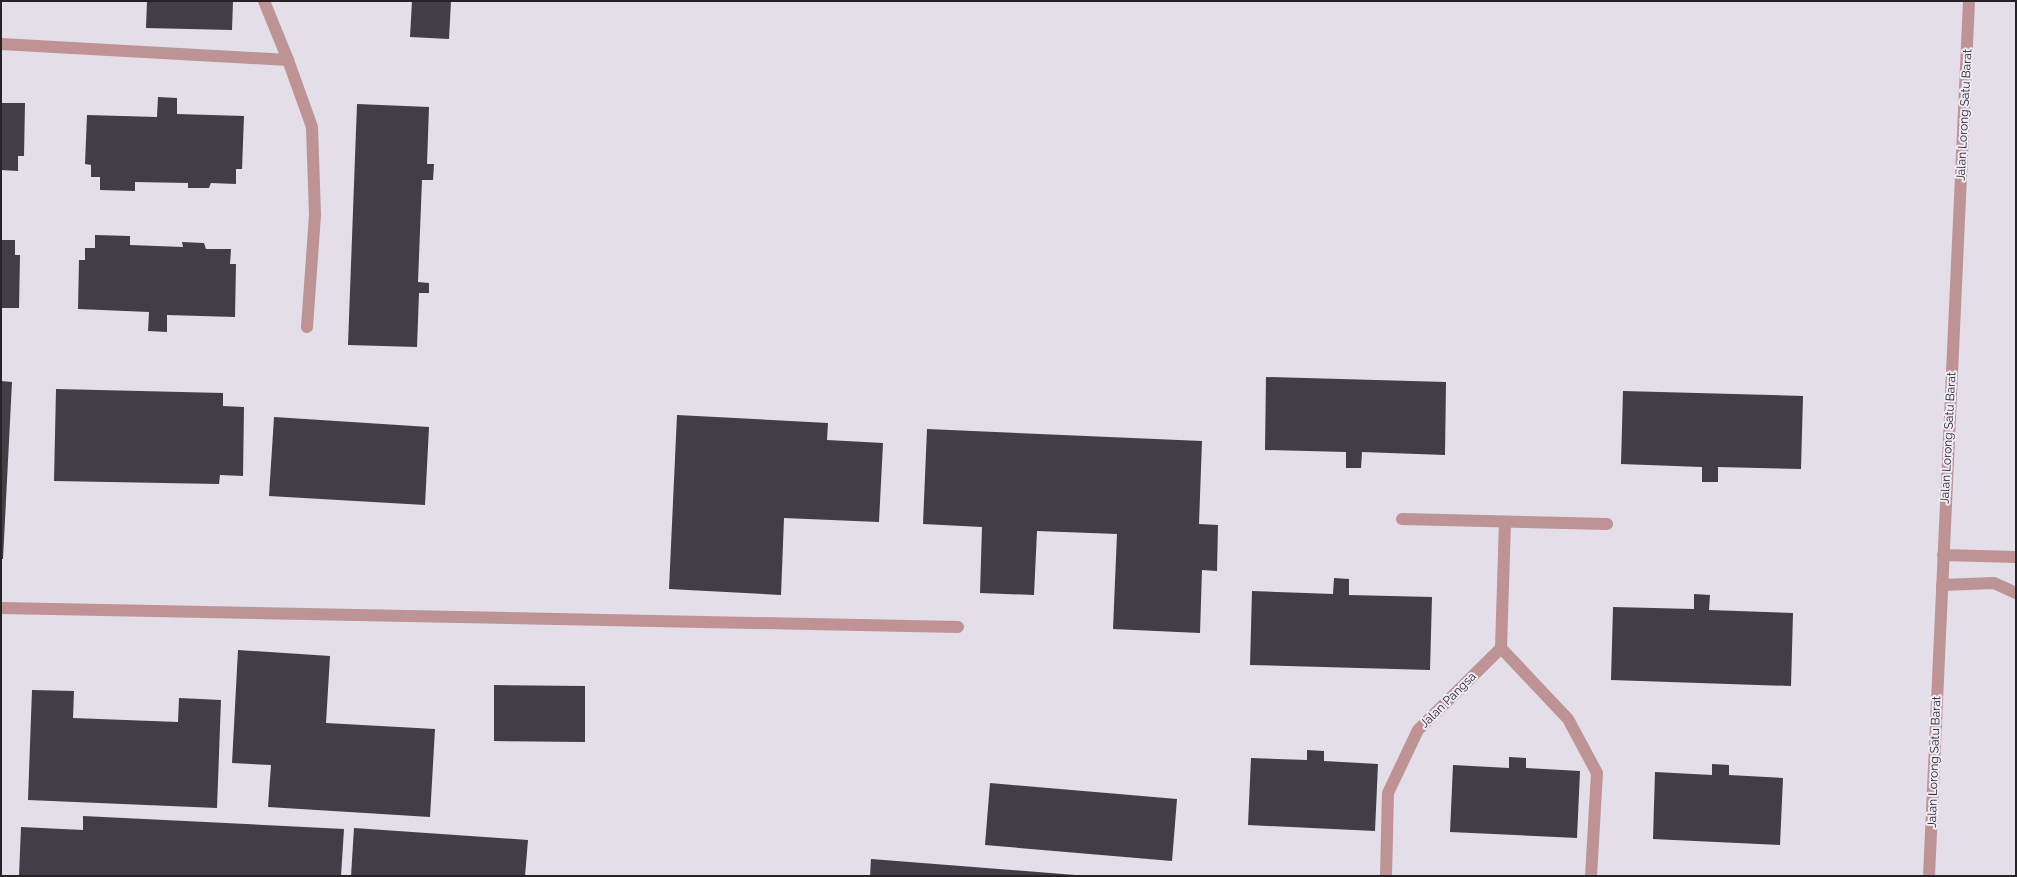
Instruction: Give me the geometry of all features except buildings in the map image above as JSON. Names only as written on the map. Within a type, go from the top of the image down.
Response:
[{"type":"street","points":[[264,1],[288,60],[312,127],[315,215],[307,327]]},
{"type":"street","name":"Jalan Lorong Satu Barat","points":[[1929,876],[1969,1]]},
{"type":"street","points":[[1,44],[288,60]]},
{"type":"street","points":[[1402,519],[1607,524]]},
{"type":"street","points":[[1506,522],[1501,648],[1568,719],[1597,773],[1591,876]]},
{"type":"street","points":[[1943,556],[2016,558]]},
{"type":"street","points":[[1942,585],[1994,583],[2016,593]]},
{"type":"street","points":[[1,608],[958,627]]},
{"type":"street","name":"Jalan Pangsa","points":[[1386,876],[1388,793],[1418,730],[1501,648]]}]
